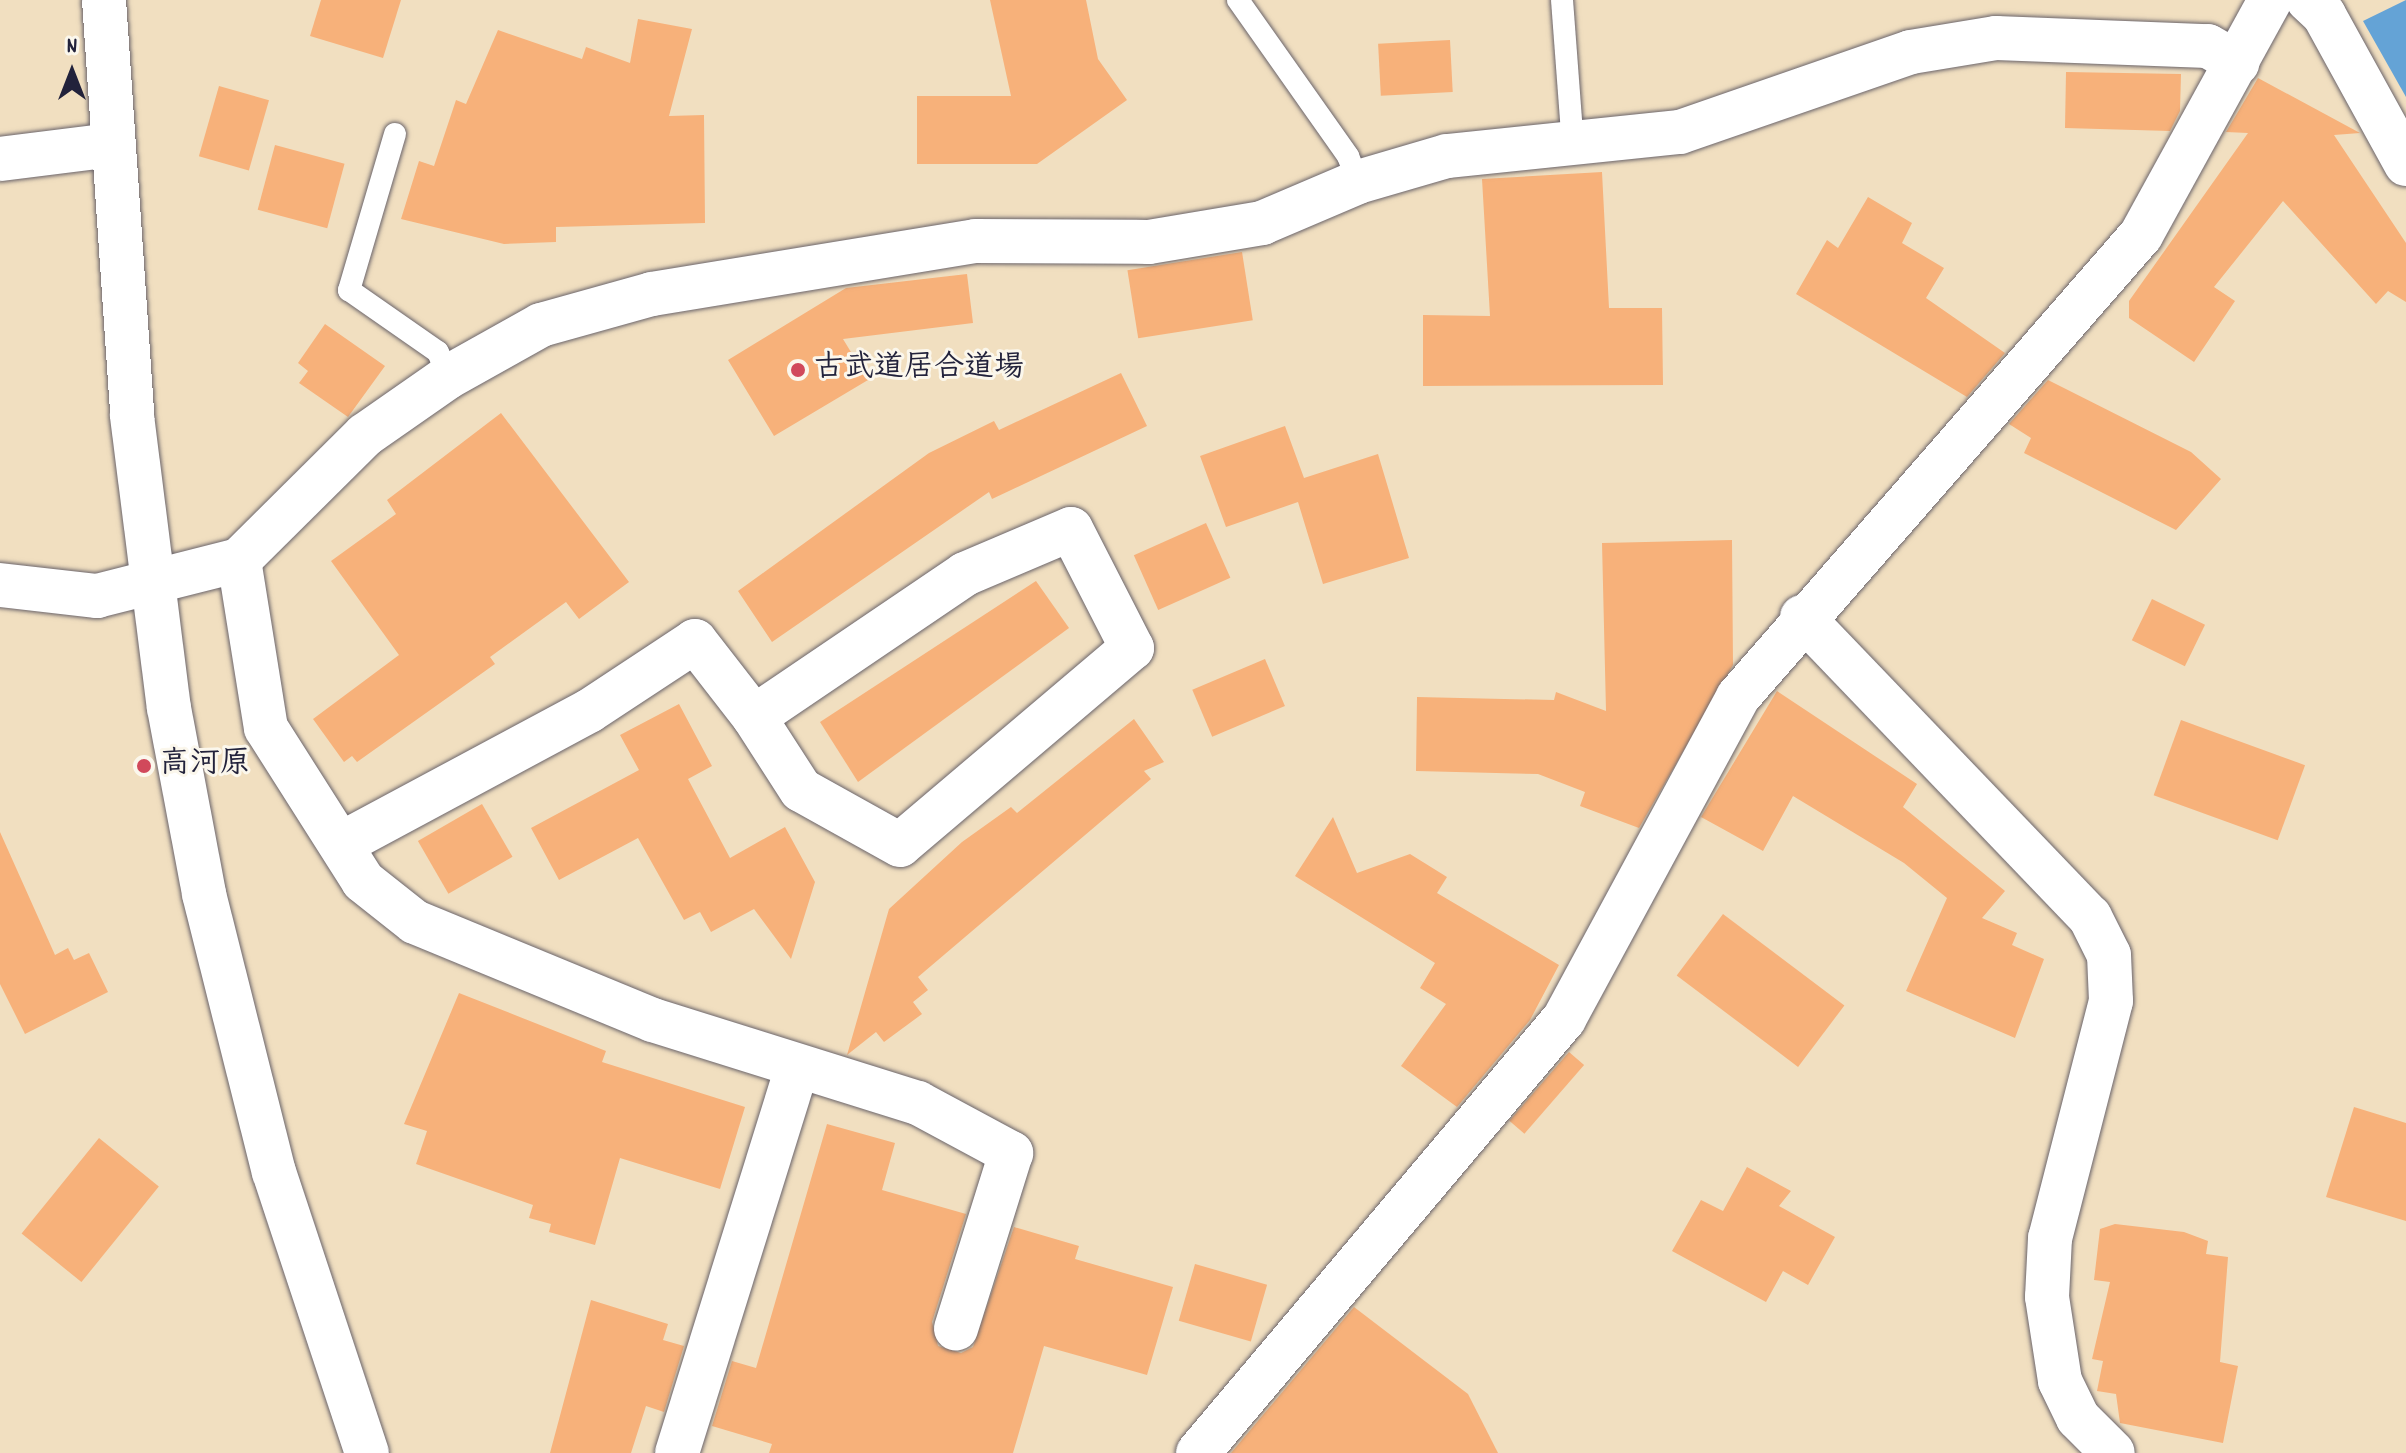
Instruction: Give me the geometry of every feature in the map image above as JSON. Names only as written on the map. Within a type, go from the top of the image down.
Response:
[{"type":"street","points":[[104,0],[113,145],[152,583],[204,894],[274,1172],[367,1453]]},
{"type":"street","points":[[1198,1453],[1564,1019],[1738,697],[1802,617],[1932,482],[2141,235],[2270,0]]},
{"type":"street","points":[[2308,0],[2324,15],[2406,164]]},
{"type":"street","points":[[0,585],[97,596],[239,560],[365,435],[448,377],[541,325],[652,294],[975,241],[1163,240],[1262,223],[1358,182],[1447,156],[1573,146],[1680,132],[1911,52],[1996,38],[2208,46],[2238,63]]},
{"type":"street","points":[[0,159],[113,145]]},
{"type":"street","points":[[341,844],[589,711],[695,641],[754,717],[801,790],[900,845],[1132,648],[1071,529],[965,574],[754,717]]},
{"type":"street","points":[[239,560],[266,728],[363,881],[415,922],[653,1020],[918,1103],[1011,1153],[956,1329]]},
{"type":"street","points":[[1802,617],[2090,917],[2109,955],[2111,1001],[2050,1238],[2047,1297],[2060,1381],[2078,1418],[2113,1453]]},
{"type":"street","points":[[677,1453],[797,1067]]},
{"type":"lane","points":[[1238,0],[1348,156],[1358,182]]},
{"type":"lane","points":[[1562,0],[1573,146]]},
{"type":"lane","points":[[395,134],[349,290],[438,352],[448,377]]},
{"type":"water","points":[[2406,0],[2406,97],[2363,21]]},
{"type":"building","points":[[321,0],[401,0],[383,58],[310,36]]},
{"type":"building","points":[[990,0],[1086,0],[1098,59],[1127,100],[1037,164],[917,164],[917,96],[1011,96]]},
{"type":"building","points":[[638,19],[692,29],[669,116],[704,115],[705,223],[556,227],[556,242],[504,244],[401,219],[419,161],[434,166],[456,100],[466,104],[498,30],[582,59],[586,47],[630,63]]},
{"type":"building","points":[[1450,40],[1453,92],[1381,96],[1378,44]]},
{"type":"building","points":[[2066,72],[2181,74],[2180,111],[2170,131],[2065,128]]},
{"type":"building","points":[[2258,78],[2360,133],[2334,135],[2406,243],[2406,302],[2388,291],[2376,304],[2283,201],[2214,287],[2235,301],[2194,362],[2129,318],[2129,301],[2248,133],[2226,132]]},
{"type":"building","points":[[219,86],[269,100],[249,171],[199,156]]},
{"type":"building","points":[[275,145],[345,164],[327,228],[258,210]]},
{"type":"building","points":[[1602,172],[1609,308],[1662,308],[1663,385],[1423,386],[1423,315],[1490,316],[1482,179]]},
{"type":"building","points":[[1868,197],[1912,223],[1902,243],[1944,268],[1926,298],[2005,353],[1967,397],[1796,294],[1827,240],[1838,248]]},
{"type":"building","points":[[1242,252],[1253,320],[1138,338],[1127,270]]},
{"type":"building","points":[[967,274],[973,323],[843,339],[868,380],[774,436],[728,360],[846,288]]},
{"type":"building","points":[[325,324],[385,366],[348,417],[299,383],[308,371],[298,363]]},
{"type":"building","points":[[1121,373],[1147,426],[992,499],[989,492],[772,642],[738,591],[929,453],[994,421],[999,430]]},
{"type":"building","points":[[2048,380],[2191,452],[2221,479],[2176,530],[2024,453],[2031,438],[2009,424]]},
{"type":"building","points":[[501,413],[629,582],[579,619],[566,602],[490,657],[495,664],[357,762],[352,756],[344,762],[313,719],[399,655],[331,561],[396,514],[387,500]]},
{"type":"building","points":[[1285,426],[1304,478],[1378,454],[1409,558],[1323,584],[1298,502],[1226,527],[1200,456]]},
{"type":"building","points":[[1206,523],[1230,578],[1158,610],[1134,555]]},
{"type":"building","points":[[1732,540],[1733,665],[1639,828],[1580,806],[1585,792],[1538,774],[1416,771],[1417,697],[1554,700],[1556,692],[1606,711],[1602,543]]},
{"type":"building","points":[[1036,581],[1069,628],[858,782],[820,722]]},
{"type":"building","points":[[2152,599],[2205,625],[2185,666],[2132,640]]},
{"type":"building","points":[[1265,659],[1285,706],[1212,737],[1192,690]]},
{"type":"building","points":[[1777,691],[1917,784],[1903,807],[2005,891],[1982,918],[2017,933],[2012,945],[2044,959],[2015,1038],[1906,991],[1947,898],[1904,863],[1793,796],[1763,851],[1701,817]]},
{"type":"building","points":[[679,704],[712,766],[688,779],[730,858],[785,827],[815,882],[791,959],[754,909],[711,932],[700,912],[684,920],[638,838],[559,880],[531,828],[639,770],[620,735]]},
{"type":"building","points":[[1134,719],[1164,762],[1144,771],[1151,779],[918,977],[928,990],[913,1002],[922,1014],[884,1042],[876,1032],[847,1055],[889,909],[962,842],[1011,807],[1017,813]]},
{"type":"building","points":[[2181,720],[2305,765],[2278,840],[2154,795]]},
{"type":"building","points":[[482,804],[512,857],[448,894],[418,841]]},
{"type":"building","points":[[1333,817],[1357,873],[1410,854],[1447,877],[1437,893],[1559,965],[1530,1020],[1457,1107],[1401,1066],[1446,1004],[1420,988],[1435,963],[1295,876]]},
{"type":"building","points":[[0,832],[55,955],[68,948],[74,960],[89,953],[108,992],[25,1034],[0,984]]},
{"type":"building","points":[[1723,914],[1844,1005],[1798,1067],[1677,975]]},
{"type":"building","points":[[459,993],[606,1051],[602,1062],[745,1107],[720,1189],[620,1158],[595,1245],[549,1232],[551,1224],[529,1218],[533,1205],[416,1164],[427,1131],[404,1124]]},
{"type":"building","points":[[1569,1052],[1584,1065],[1524,1134],[1509,1121]]},
{"type":"building","points":[[2354,1107],[2406,1123],[2406,1221],[2326,1197]]},
{"type":"building","points":[[827,1124],[895,1143],[882,1190],[966,1214],[932,1322],[938,1346],[961,1353],[973,1347],[1014,1227],[1079,1246],[1075,1259],[1173,1287],[1147,1375],[1044,1346],[1013,1453],[769,1453],[772,1444],[712,1426],[732,1361],[756,1368]]},
{"type":"building","points":[[99,1138],[159,1186],[81,1282],[22,1234]]},
{"type":"building","points":[[1747,1167],[1791,1191],[1779,1206],[1835,1237],[1808,1285],[1783,1271],[1766,1302],[1672,1251],[1701,1200],[1723,1211]]},
{"type":"building","points":[[2115,1224],[2184,1232],[2208,1241],[2206,1254],[2228,1257],[2220,1362],[2238,1366],[2223,1443],[2120,1423],[2116,1394],[2097,1391],[2103,1361],[2092,1359],[2110,1282],[2094,1280],[2100,1229]]},
{"type":"building","points":[[1195,1264],[1267,1285],[1251,1341],[1179,1321]]},
{"type":"building","points":[[591,1300],[668,1324],[663,1340],[684,1346],[664,1412],[646,1406],[631,1453],[550,1453]]},
{"type":"building","points":[[1354,1307],[1468,1394],[1498,1453],[1231,1453]]},
{"type":"place","name":"古武道居合道場","points":[[798,370]]},
{"type":"place","name":"高河原","points":[[144,766]]}]
